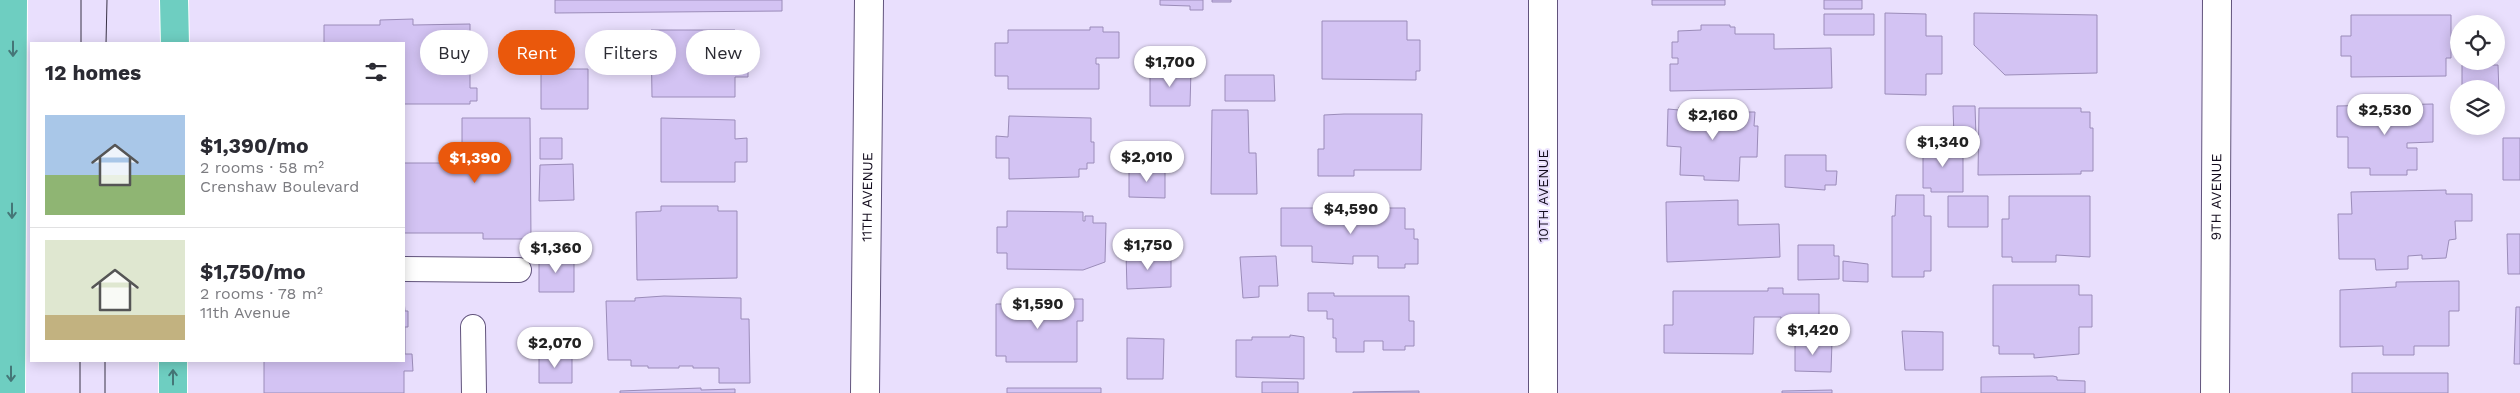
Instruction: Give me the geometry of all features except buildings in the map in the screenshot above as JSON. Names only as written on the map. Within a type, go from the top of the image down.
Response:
[{"type":"main road","points":[[11,393],[13,0]]},
{"type":"main road","points":[[174,0],[175,42]]},
{"type":"main road","points":[[173,362],[173,393]]},
{"type":"street","name":"11TH AVENUE","points":[[865,393],[868,0]]},
{"type":"street","name":"10TH AVENUE","points":[[1543,0],[1543,393]]},
{"type":"street","name":"9TH AVENUE","points":[[2215,393],[2217,0]]},
{"type":"lane","points":[[405,270],[520,270]]},
{"type":"lane","points":[[473,327],[474,393]]},
{"type":"tram line","points":[[81,0],[81,42]]},
{"type":"tram line","points":[[106,42],[107,0]]},
{"type":"tram line","points":[[80,362],[80,393]]},
{"type":"tram line","points":[[105,362],[105,393]]}]
